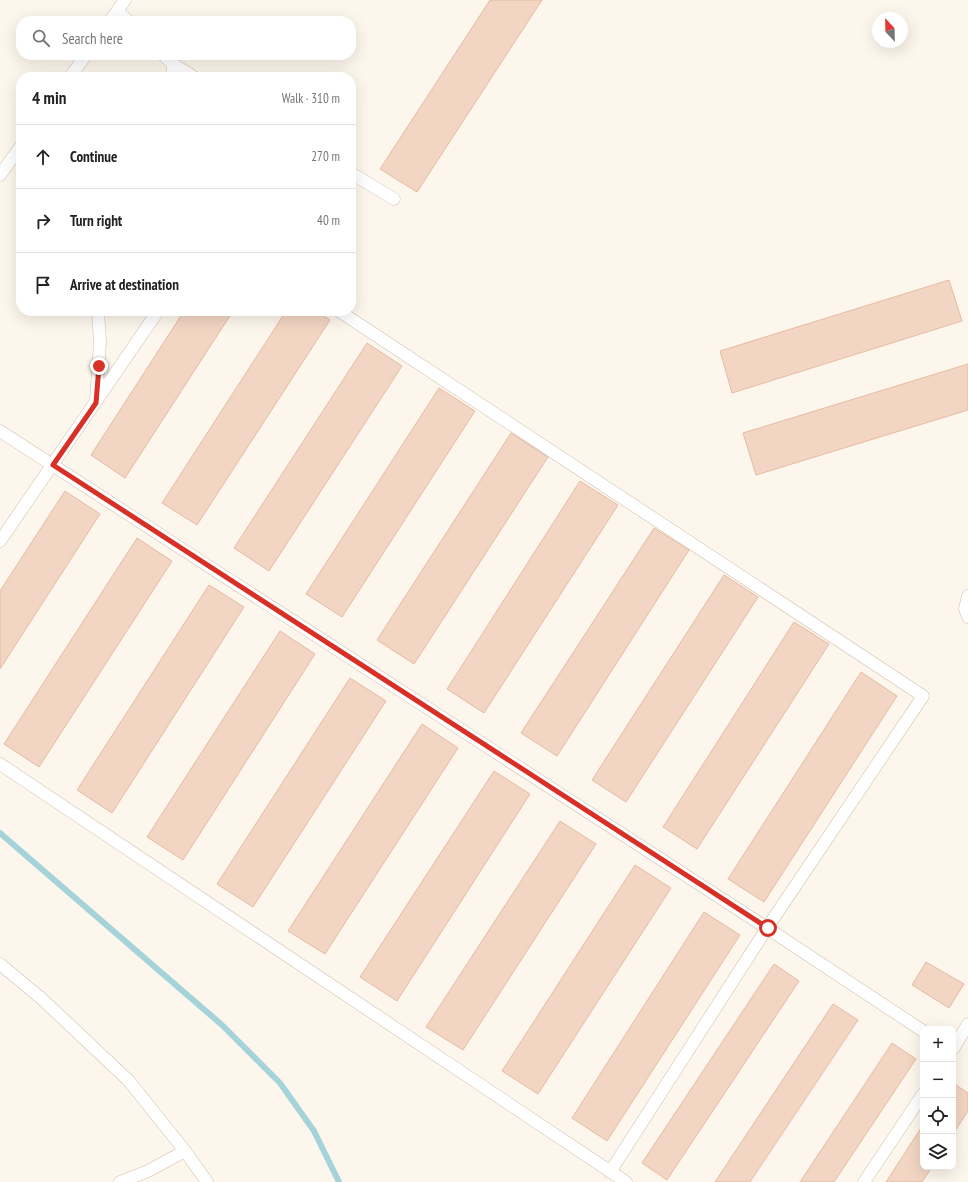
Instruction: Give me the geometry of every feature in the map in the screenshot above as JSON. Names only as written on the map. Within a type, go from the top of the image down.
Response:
[{"type":"lane","points":[[114,16],[125,0]]},
{"type":"lane","points":[[74,72],[82,60]]},
{"type":"lane","points":[[169,60],[186,72]]},
{"type":"lane","points":[[172,72],[173,64]]},
{"type":"lane","points":[[0,175],[16,153]]},
{"type":"lane","points":[[356,176],[394,199]]},
{"type":"lane","points":[[96,403],[100,342],[98,316]]},
{"type":"lane","points":[[0,541],[155,316]]},
{"type":"lane","points":[[347,316],[923,696],[768,928],[610,1172]]},
{"type":"lane","points":[[0,431],[768,928],[920,1029]]},
{"type":"lane","points":[[968,596],[965,609],[968,617]]},
{"type":"lane","points":[[0,764],[626,1182]]},
{"type":"lane","points":[[0,964],[42,999],[129,1082],[185,1151],[207,1182]]},
{"type":"lane","points":[[956,1044],[968,1024]]},
{"type":"lane","points":[[864,1182],[920,1098]]},
{"type":"lane","points":[[120,1182],[148,1171],[185,1151]]},
{"type":"building","points":[[490,0],[542,0],[417,192],[380,169]]},
{"type":"building","points":[[949,280],[962,321],[732,393],[720,351]]},
{"type":"building","points":[[181,316],[230,316],[125,478],[91,455]]},
{"type":"building","points":[[283,316],[324,316],[330,320],[197,525],[162,503]]},
{"type":"building","points":[[367,343],[402,366],[269,571],[234,548]]},
{"type":"building","points":[[968,364],[968,410],[756,475],[743,433]]},
{"type":"building","points":[[439,388],[475,411],[342,617],[306,594]]},
{"type":"building","points":[[511,433],[548,457],[414,664],[377,640]]},
{"type":"building","points":[[580,481],[618,505],[484,713],[447,689]]},
{"type":"building","points":[[65,491],[100,514],[0,669],[0,591]]},
{"type":"building","points":[[654,528],[689,550],[557,756],[521,733]]},
{"type":"building","points":[[137,538],[172,561],[39,767],[4,744]]},
{"type":"building","points":[[724,575],[758,597],[626,802],[592,780]]},
{"type":"building","points":[[209,585],[244,607],[112,813],[77,790]]},
{"type":"building","points":[[794,622],[829,644],[697,849],[663,827]]},
{"type":"building","points":[[280,631],[315,654],[183,860],[147,837]]},
{"type":"building","points":[[861,672],[897,696],[764,902],[728,879]]},
{"type":"building","points":[[350,678],[386,701],[253,907],[217,884]]},
{"type":"building","points":[[422,724],[458,748],[325,954],[288,931]]},
{"type":"building","points":[[494,771],[530,794],[397,1001],[360,977]]},
{"type":"building","points":[[560,821],[596,844],[463,1050],[426,1027]]},
{"type":"building","points":[[635,865],[671,888],[538,1094],[502,1071]]},
{"type":"building","points":[[704,912],[740,935],[607,1141],[572,1118]]},
{"type":"building","points":[[926,962],[964,984],[949,1008],[912,985]]},
{"type":"building","points":[[774,964],[799,981],[667,1180],[642,1163]]},
{"type":"building","points":[[833,1004],[858,1020],[750,1182],[715,1182]]},
{"type":"building","points":[[892,1043],[916,1059],[834,1182],[800,1182]]},
{"type":"building","points":[[956,1085],[968,1093],[968,1111],[956,1129]]},
{"type":"building","points":[[920,1130],[920,1170],[930,1170],[922,1182],[886,1182]]},
{"type":"waterway","points":[[0,833],[222,1025],[280,1083],[314,1131],[339,1182]]},
{"type":"route","points":[[99,366],[96,403],[53,465],[768,928]]}]
